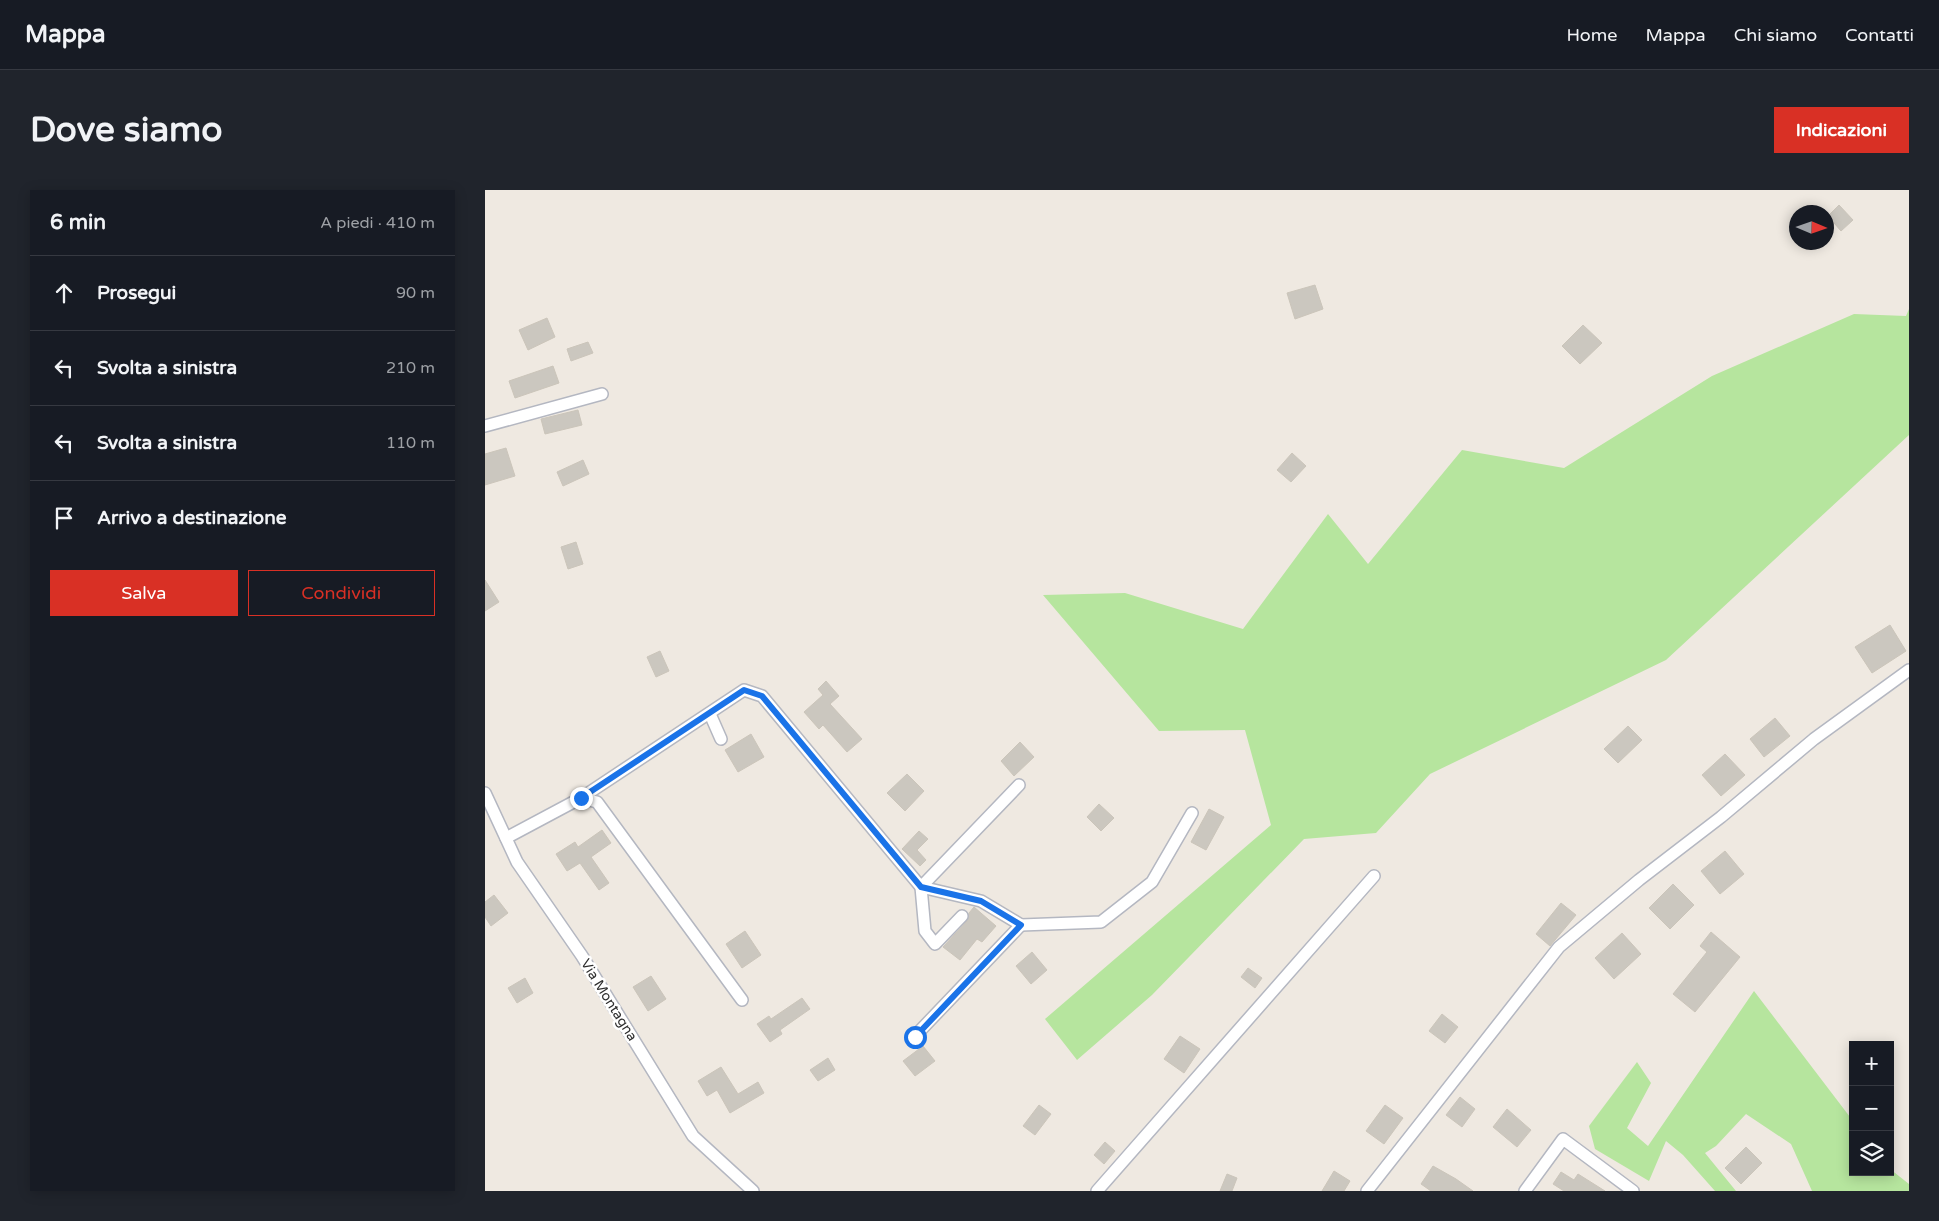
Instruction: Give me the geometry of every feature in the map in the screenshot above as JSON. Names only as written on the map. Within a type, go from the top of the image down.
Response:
[{"type":"street","points":[[485,426],[602,394]]},
{"type":"street","points":[[1367,1191],[1559,947],[1814,739],[1909,670]]},
{"type":"street","points":[[506,838],[581,798],[744,690],[762,696],[921,887],[925,931],[935,944],[962,916]]},
{"type":"street","points":[[710,714],[721,739]]},
{"type":"street","points":[[921,887],[1019,785]]},
{"type":"street","name":"Via Montagna","points":[[485,793],[517,862],[582,956],[693,1136],[753,1191]]},
{"type":"street","points":[[581,798],[597,802],[742,1000]]},
{"type":"street","points":[[921,887],[981,901],[1021,925],[1101,922],[1152,882],[1192,813]]},
{"type":"street","points":[[1097,1191],[1374,876]]},
{"type":"street","points":[[915,1037],[1021,925]]},
{"type":"street","points":[[1525,1191],[1563,1139],[1633,1191]]},
{"type":"green space","points":[[1909,309],[1909,435],[1666,660],[1430,774],[1376,833],[1304,839],[1152,995],[1077,1060],[1045,1019],[1271,825],[1245,730],[1159,731],[1043,595],[1125,593],[1243,629],[1328,514],[1368,564],[1462,450],[1564,468],[1712,376],[1854,314],[1906,316]]},
{"type":"green space","points":[[1754,991],[1849,1116],[1849,1176],[1894,1176],[1894,1172],[1909,1184],[1909,1191],[1812,1191],[1791,1144],[1746,1114],[1716,1146],[1705,1153],[1736,1191],[1715,1191],[1683,1155],[1666,1141],[1649,1181],[1595,1149],[1589,1126],[1637,1062],[1651,1083],[1627,1128],[1648,1146]]},
{"type":"building","points":[[1839,205],[1853,220],[1841,231],[1834,223],[1834,210]]},
{"type":"building","points":[[1315,285],[1323,309],[1295,319],[1287,293]]},
{"type":"building","points":[[547,318],[555,337],[528,350],[519,330]]},
{"type":"building","points":[[1583,325],[1602,343],[1580,364],[1562,346]]},
{"type":"building","points":[[588,342],[593,353],[571,361],[567,349]]},
{"type":"building","points":[[553,366],[559,383],[515,398],[509,381]]},
{"type":"building","points":[[578,410],[582,425],[545,434],[541,419]]},
{"type":"building","points":[[506,448],[515,476],[485,485],[485,454]]},
{"type":"building","points":[[1292,453],[1306,466],[1291,482],[1277,470]]},
{"type":"building","points":[[583,460],[589,474],[563,486],[557,472]]},
{"type":"building","points":[[576,542],[583,564],[568,569],[561,547]]},
{"type":"building","points":[[485,580],[499,602],[485,611]]},
{"type":"building","points":[[1890,625],[1906,651],[1872,673],[1855,647]]},
{"type":"building","points":[[660,651],[669,671],[656,677],[647,657]]},
{"type":"building","points":[[826,681],[839,696],[830,704],[862,739],[847,752],[823,725],[819,729],[804,712],[823,695],[818,689]]},
{"type":"building","points":[[1775,718],[1790,736],[1764,757],[1750,739]]},
{"type":"building","points":[[1628,726],[1642,740],[1618,763],[1604,749]]},
{"type":"building","points":[[751,734],[764,757],[738,772],[725,750]]},
{"type":"building","points":[[1020,742],[1034,757],[1014,776],[1001,761]]},
{"type":"building","points":[[1725,754],[1745,775],[1721,796],[1702,775]]},
{"type":"building","points":[[907,774],[924,791],[905,811],[887,793]]},
{"type":"building","points":[[1099,804],[1114,818],[1101,831],[1087,817]]},
{"type":"building","points":[[1209,809],[1224,817],[1206,850],[1191,842]]},
{"type":"building","points":[[602,830],[611,843],[591,857],[609,883],[599,890],[580,863],[567,871],[556,854],[575,842],[578,847]]},
{"type":"building","points":[[919,831],[928,839],[917,850],[926,860],[920,866],[902,849]]},
{"type":"building","points":[[1725,851],[1744,874],[1720,894],[1701,871]]},
{"type":"building","points":[[1673,884],[1694,905],[1670,929],[1649,908]]},
{"type":"building","points":[[494,895],[508,913],[491,926],[485,917],[485,902]]},
{"type":"building","points":[[1561,903],[1576,915],[1550,946],[1536,934]]},
{"type":"building","points":[[974,907],[996,926],[982,942],[977,939],[960,960],[943,947],[967,921],[969,913]]},
{"type":"building","points":[[745,931],[761,955],[742,968],[726,944]]},
{"type":"building","points":[[1711,932],[1740,957],[1695,1012],[1673,994],[1707,952],[1700,946]]},
{"type":"building","points":[[1622,933],[1641,954],[1614,979],[1595,958]]},
{"type":"building","points":[[1032,952],[1047,970],[1031,984],[1016,966]]},
{"type":"building","points":[[1248,968],[1262,978],[1255,988],[1241,977]]},
{"type":"building","points":[[651,976],[666,999],[648,1011],[633,987]]},
{"type":"building","points":[[525,978],[533,993],[517,1003],[508,988]]},
{"type":"building","points":[[802,998],[810,1009],[780,1030],[782,1034],[770,1042],[757,1024],[769,1016],[771,1019]]},
{"type":"building","points":[[1442,1014],[1458,1027],[1445,1043],[1429,1031]]},
{"type":"building","points":[[1180,1036],[1200,1049],[1184,1073],[1164,1059]]},
{"type":"building","points":[[923,1046],[935,1061],[915,1076],[903,1061]]},
{"type":"building","points":[[828,1058],[835,1070],[818,1081],[810,1070]]},
{"type":"building","points":[[721,1067],[738,1094],[758,1082],[764,1093],[730,1113],[717,1090],[707,1096],[698,1081]]},
{"type":"building","points":[[1460,1097],[1475,1109],[1462,1127],[1446,1115]]},
{"type":"building","points":[[1039,1105],[1051,1114],[1035,1135],[1023,1126]]},
{"type":"building","points":[[1385,1105],[1403,1118],[1384,1144],[1366,1131]]},
{"type":"building","points":[[1507,1109],[1531,1130],[1517,1147],[1493,1127]]},
{"type":"building","points":[[1105,1142],[1115,1151],[1104,1164],[1094,1155]]},
{"type":"building","points":[[1746,1147],[1762,1163],[1741,1184],[1725,1168]]},
{"type":"building","points":[[1433,1166],[1473,1191],[1431,1191],[1421,1184]]},
{"type":"building","points":[[1334,1171],[1350,1181],[1344,1191],[1322,1191]]},
{"type":"building","points":[[1561,1172],[1574,1180],[1578,1174],[1605,1191],[1564,1191],[1553,1184]]},
{"type":"building","points":[[1227,1174],[1237,1178],[1232,1191],[1220,1191]]},
{"type":"route","points":[[581,798],[744,690],[762,696],[921,887],[981,901],[1021,925],[915,1037]]}]
